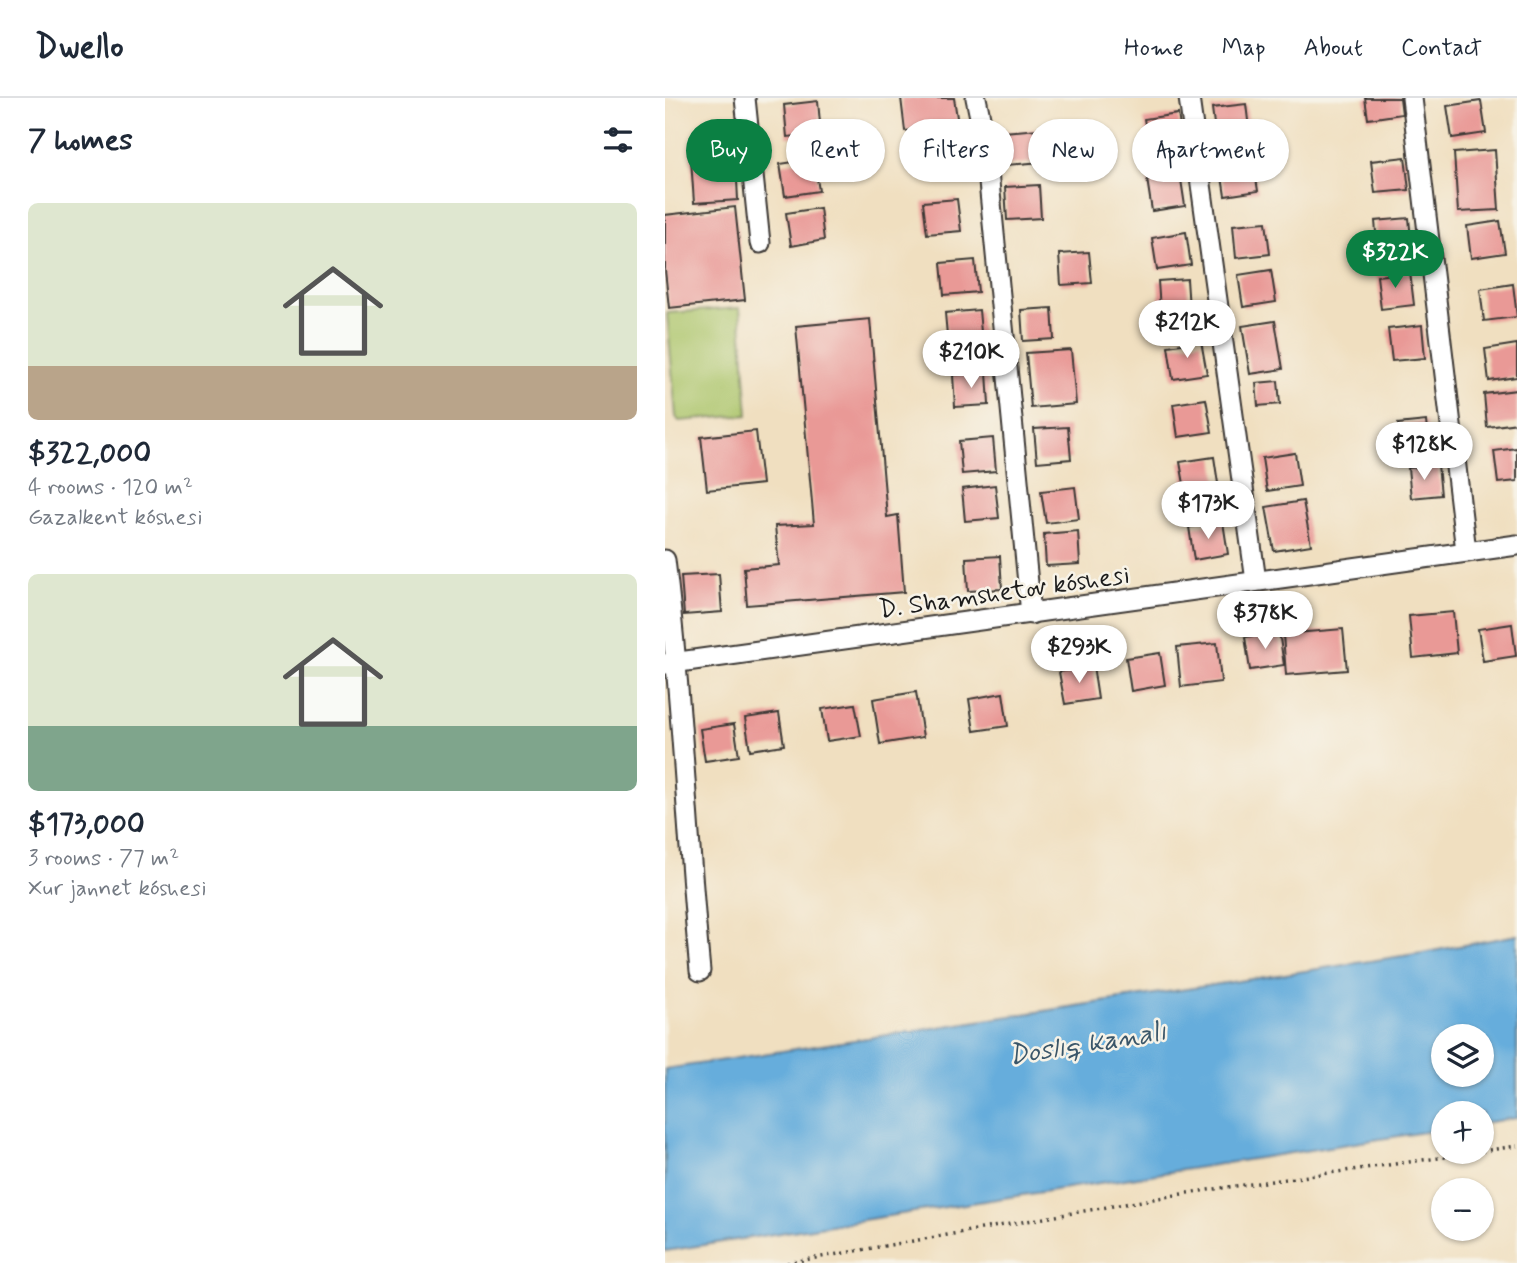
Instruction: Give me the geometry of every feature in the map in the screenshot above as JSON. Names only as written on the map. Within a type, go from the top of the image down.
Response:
[{"type":"street","points":[[745,98],[760,243]]},
{"type":"street","points":[[977,98],[985,141],[1031,614]]},
{"type":"street","points":[[1189,98],[1256,581]]},
{"type":"street","points":[[1412,98],[1466,551]]},
{"type":"street","name":"D. Shamshetov kóshesi","points":[[671,663],[1517,545]]},
{"type":"street","points":[[665,560],[671,663],[700,971]]},
{"type":"path","points":[[1494,1149],[1517,1146]]},
{"type":"path","points":[[787,1263],[1193,1192],[1431,1158]]},
{"type":"green space","points":[[740,308],[748,415],[679,421],[676,417],[667,313]]},
{"type":"water","name":"Doslıq kanalı","points":[[1517,935],[1517,1118],[1494,1121],[1494,1101],[1431,1101],[1431,1131],[665,1251],[665,1069],[1422,953]]},
{"type":"building","points":[[901,98],[954,98],[957,119],[904,119]]},
{"type":"building","points":[[1365,98],[1400,98],[1402,114],[1368,119]]},
{"type":"building","points":[[818,101],[820,119],[786,119],[786,126],[784,105]]},
{"type":"building","points":[[1481,101],[1486,133],[1452,138],[1447,106]]},
{"type":"building","points":[[1246,104],[1248,119],[1213,119],[1212,108]]},
{"type":"building","points":[[1178,114],[1179,119],[1144,119]]},
{"type":"building","points":[[1028,130],[1028,163],[1014,164],[1014,131]]},
{"type":"building","points":[[1495,150],[1499,210],[1458,212],[1454,153]]},
{"type":"building","points":[[1405,157],[1409,190],[1375,193],[1371,161]]},
{"type":"building","points":[[786,163],[786,182],[818,182],[819,191],[785,196],[780,164]]},
{"type":"building","points":[[693,182],[737,182],[738,200],[694,203]]},
{"type":"building","points":[[1147,182],[1181,182],[1185,206],[1152,211]]},
{"type":"building","points":[[1223,182],[1257,182],[1258,191],[1225,196]]},
{"type":"building","points":[[1039,185],[1041,218],[1007,220],[1005,187]]},
{"type":"building","points":[[957,199],[961,231],[927,234],[923,202]]},
{"type":"building","points":[[735,207],[745,300],[669,308],[665,270],[665,215]]},
{"type":"building","points":[[820,208],[824,240],[791,246],[786,213]]},
{"type":"building","points":[[1409,218],[1412,251],[1378,254],[1375,221]]},
{"type":"building","points":[[1500,221],[1505,253],[1471,258],[1467,226]]},
{"type":"building","points":[[1266,222],[1270,254],[1236,258],[1233,225]]},
{"type":"building","points":[[1186,232],[1191,265],[1157,270],[1152,238]]},
{"type":"building","points":[[1089,252],[1092,283],[1061,285],[1059,254]]},
{"type":"building","points":[[975,260],[978,292],[944,295],[941,263]]},
{"type":"building","points":[[1271,270],[1276,302],[1243,307],[1238,275]]},
{"type":"building","points":[[1410,272],[1414,305],[1381,309],[1377,276]]},
{"type":"building","points":[[1187,279],[1189,309],[1160,310],[1158,281]]},
{"type":"building","points":[[1513,284],[1517,317],[1484,321],[1480,289]]},
{"type":"building","points":[[1052,308],[1054,339],[1023,341],[1021,310]]},
{"type":"building","points":[[979,310],[982,343],[948,346],[945,313]]},
{"type":"building","points":[[870,319],[887,517],[898,515],[904,592],[747,605],[744,568],[779,565],[775,526],[814,524],[796,326]]},
{"type":"building","points":[[1275,321],[1283,369],[1250,374],[1242,326]]},
{"type":"building","points":[[1422,325],[1425,358],[1392,361],[1388,329]]},
{"type":"building","points":[[1201,341],[1207,374],[1173,379],[1168,346]]},
{"type":"building","points":[[1517,344],[1517,377],[1489,381],[1485,349]]},
{"type":"building","points":[[1071,350],[1076,404],[1031,408],[1026,353]]},
{"type":"building","points":[[987,372],[989,405],[955,407],[953,375]]},
{"type":"building","points":[[1278,381],[1280,404],[1258,406],[1256,383]]},
{"type":"building","points":[[1517,390],[1517,423],[1487,427],[1484,394]]},
{"type":"building","points":[[1206,399],[1212,432],[1178,437],[1173,404]]},
{"type":"building","points":[[1426,421],[1429,452],[1401,455],[1398,424]]},
{"type":"building","points":[[1068,427],[1071,459],[1037,462],[1034,429]]},
{"type":"building","points":[[756,431],[762,484],[707,490],[701,437]]},
{"type":"building","points":[[993,438],[996,471],[962,474],[959,441]]},
{"type":"building","points":[[1517,448],[1517,481],[1498,483],[1494,451]]},
{"type":"building","points":[[1295,453],[1300,486],[1267,491],[1262,458]]},
{"type":"building","points":[[1214,457],[1219,490],[1186,495],[1180,462]]},
{"type":"building","points":[[1438,465],[1441,495],[1411,498],[1408,468]]},
{"type":"building","points":[[995,485],[999,518],[965,521],[962,489]]},
{"type":"building","points":[[1075,487],[1079,519],[1046,523],[1041,491]]},
{"type":"building","points":[[1303,501],[1311,545],[1274,551],[1266,507]]},
{"type":"building","points":[[1223,522],[1228,554],[1194,560],[1189,527]]},
{"type":"building","points":[[1078,531],[1080,564],[1046,566],[1044,534]]},
{"type":"building","points":[[1000,556],[1002,589],[968,591],[966,558]]},
{"type":"building","points":[[719,574],[722,612],[684,615],[681,576]]},
{"type":"building","points":[[1453,612],[1457,653],[1413,658],[1409,616]]},
{"type":"building","points":[[1512,624],[1516,656],[1483,661],[1478,629]]},
{"type":"building","points":[[1343,629],[1347,670],[1286,675],[1283,634]]},
{"type":"building","points":[[1279,632],[1284,665],[1250,670],[1245,637]]},
{"type":"building","points":[[1217,643],[1221,682],[1181,687],[1177,647]]},
{"type":"building","points":[[1160,653],[1165,685],[1131,691],[1126,658]]},
{"type":"building","points":[[1093,666],[1098,699],[1065,704],[1059,672]]},
{"type":"building","points":[[916,692],[923,737],[880,744],[873,699]]},
{"type":"building","points":[[1003,693],[1008,726],[974,731],[969,699]]},
{"type":"building","points":[[855,704],[861,736],[827,741],[822,709]]},
{"type":"building","points":[[779,713],[784,745],[750,750],[745,718]]},
{"type":"building","points":[[734,724],[739,756],[705,761],[700,729]]}]
